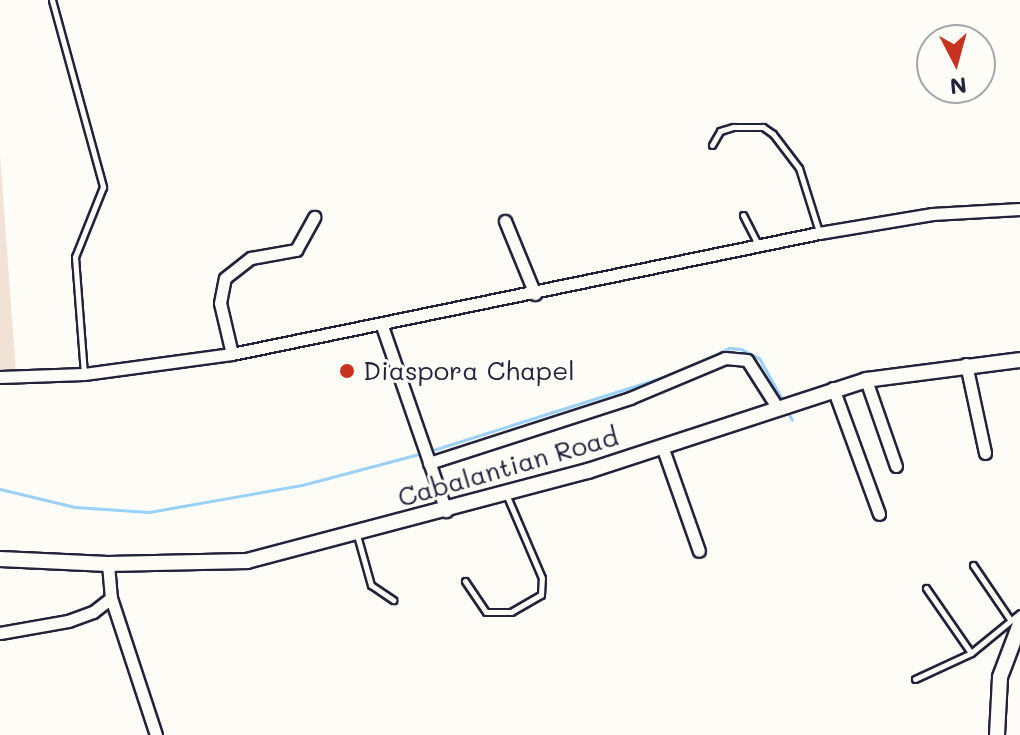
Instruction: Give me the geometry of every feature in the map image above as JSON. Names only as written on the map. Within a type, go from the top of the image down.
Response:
[{"type":"street","points":[[0,377],[84,374],[232,354],[382,326],[819,233],[932,214],[1020,209]]},
{"type":"street","points":[[232,354],[220,303],[225,278],[251,258],[296,250],[314,217]]},
{"type":"street","points":[[505,221],[535,294]]},
{"type":"street","points":[[382,326],[446,511]]},
{"type":"street","points":[[428,460],[630,398],[725,358],[747,360],[777,407]]},
{"type":"street","points":[[1020,360],[1020,375]]},
{"type":"street","name":"Cabalantian Road","points":[[0,559],[108,564],[247,561],[506,494],[662,446],[833,388],[966,364],[1020,360]]},
{"type":"street","points":[[966,364],[985,453]]},
{"type":"street","points":[[866,380],[896,466]]},
{"type":"street","points":[[833,388],[879,514]]},
{"type":"street","points":[[662,446],[699,551]]},
{"type":"street","points":[[108,564],[111,598],[156,735]]},
{"type":"street","points":[[0,633],[68,621],[93,612],[111,598]]},
{"type":"street","points":[[997,735],[1000,677],[1015,621]]},
{"type":"lane","points":[[52,0],[103,187],[75,257],[84,374]]},
{"type":"lane","points":[[712,145],[720,131],[733,127],[763,127],[773,134],[799,168],[819,233]]},
{"type":"lane","points":[[743,215],[759,246]]},
{"type":"lane","points":[[465,581],[486,612],[511,612],[541,595],[542,578],[506,494]]},
{"type":"lane","points":[[357,535],[371,585],[393,600]]},
{"type":"lane","points":[[973,565],[1015,621]]},
{"type":"lane","points":[[926,588],[971,653]]},
{"type":"lane","points":[[915,679],[971,653],[1015,621],[1020,613]]},
{"type":"shaded area","points":[[0,155],[16,374],[0,371]]},
{"type":"waterway","points":[[696,364],[729,348],[741,349],[759,358],[782,399]]},
{"type":"waterway","points":[[430,451],[667,376]]},
{"type":"waterway","points":[[787,411],[792,420]]},
{"type":"waterway","points":[[0,489],[75,507],[149,512],[302,485],[423,453]]},
{"type":"place","name":"Diaspora Chapel","points":[[347,371]]}]
